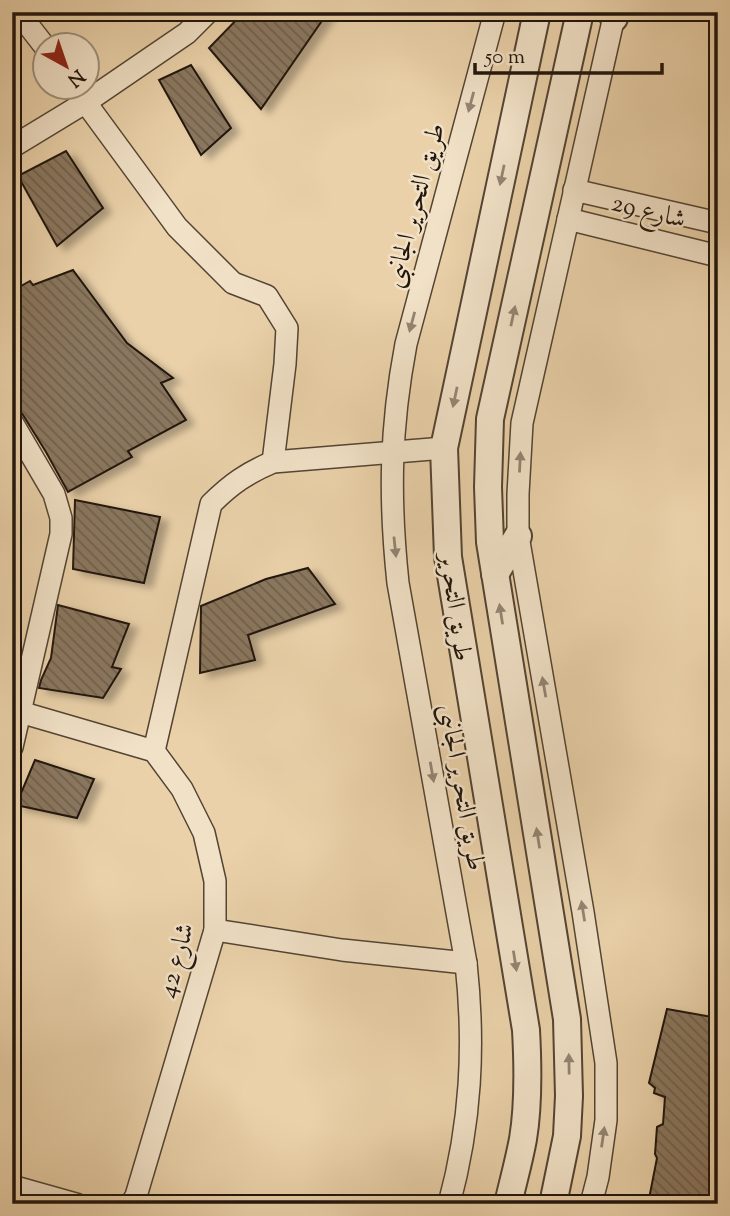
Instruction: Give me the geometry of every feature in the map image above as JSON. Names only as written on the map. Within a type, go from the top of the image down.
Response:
[{"type":"street","points":[[18,12],[34,32]]},
{"type":"street","points":[[102,83],[187,33],[208,12]]},
{"type":"street","name":"طريق التحرير الجانبى","points":[[449,1204],[465,1135],[470,1090],[470,1004],[466,963],[398,583],[392,452],[406,344],[495,12]]},
{"type":"street","name":"طريق التحرير","points":[[508,1204],[526,1114],[526,1030],[448,557],[444,448],[537,12]]},
{"type":"street","name":"طريق التحرير","points":[[552,1204],[567,1136],[567,1020],[489,541],[488,487],[490,419],[580,12]]},
{"type":"street","points":[[591,1204],[598,1177],[606,1120],[606,1063],[583,912],[518,536],[518,494],[522,423],[613,14]]},
{"type":"street","points":[[12,147],[72,102]]},
{"type":"street","points":[[86,102],[177,227],[233,283],[267,296],[287,328],[273,462]]},
{"type":"street","name":"شارع 29","points":[[574,190],[718,223]]},
{"type":"street","name":"شارع 29","points":[[568,219],[718,256]]},
{"type":"street","points":[[12,422],[54,494],[61,518],[61,534],[12,747]]},
{"type":"street","points":[[20,712],[154,751],[211,504],[229,486],[250,472],[273,462],[444,448]]},
{"type":"street","points":[[495,574],[518,536]]},
{"type":"street","name":"شارع 42","points":[[131,1204],[136,1196],[215,930],[215,881],[204,833],[182,789],[154,751]]},
{"type":"street","points":[[215,930],[342,950],[466,963]]},
{"type":"street","points":[[12,1186],[76,1204]]},
{"type":"building","points":[[244,12],[328,12],[261,109],[209,48]]},
{"type":"building","points":[[191,65],[231,128],[201,155],[159,80]]},
{"type":"building","points":[[66,151],[103,208],[57,246],[18,176]]},
{"type":"building","points":[[73,270],[127,343],[173,378],[161,383],[186,420],[128,451],[132,457],[68,492],[46,452],[12,401],[12,291],[30,281],[33,285]]},
{"type":"building","points":[[75,500],[160,517],[144,583],[73,569]]},
{"type":"building","points":[[308,568],[335,604],[248,635],[255,660],[200,673],[201,606],[266,579]]},
{"type":"building","points":[[58,605],[129,624],[112,667],[121,669],[103,698],[39,688],[51,658]]},
{"type":"building","points":[[35,760],[94,779],[77,818],[16,805]]},
{"type":"building","points":[[667,1009],[718,1018],[718,1204],[648,1204],[657,1158],[657,1127],[663,1124],[665,1097],[654,1093],[655,1088],[649,1083]]}]
